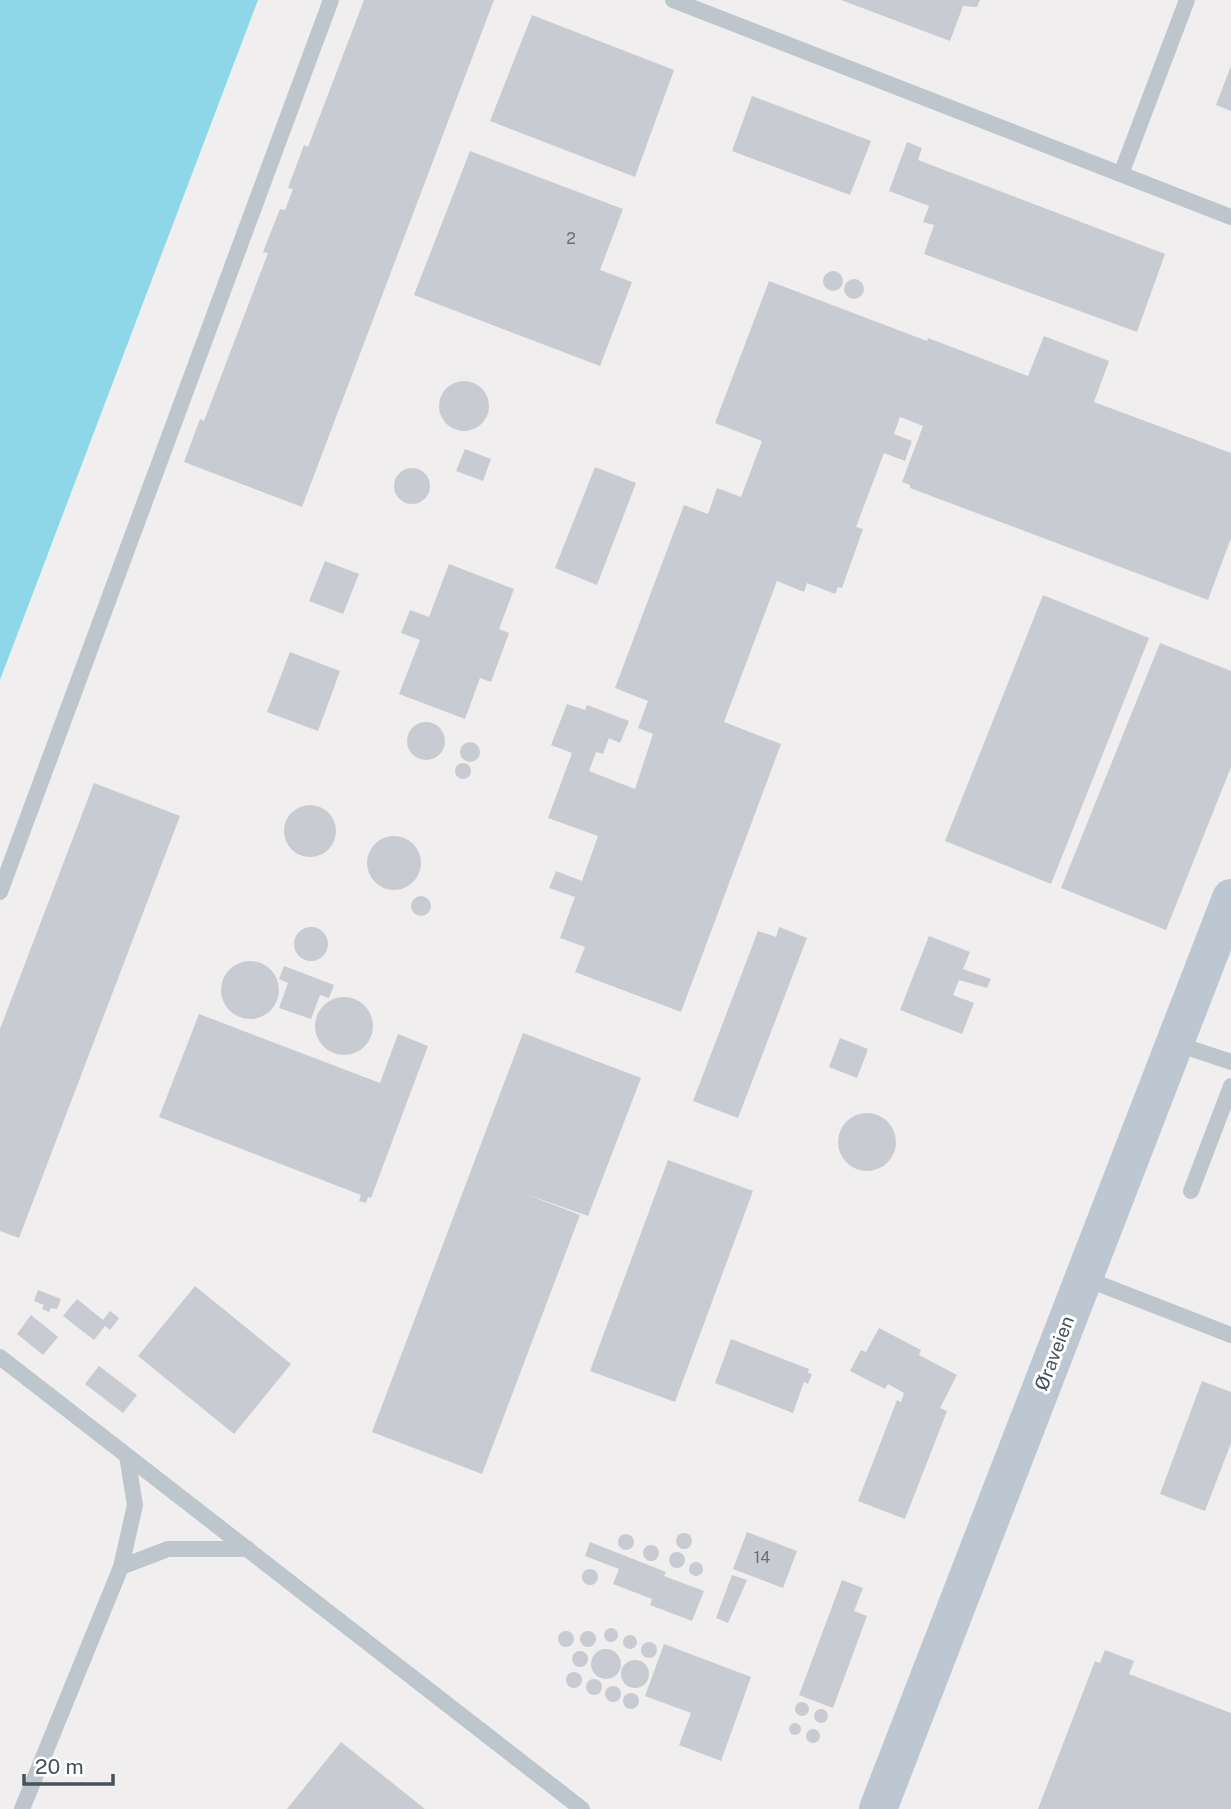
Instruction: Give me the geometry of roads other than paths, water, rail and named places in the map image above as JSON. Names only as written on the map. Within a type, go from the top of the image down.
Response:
[{"type":"street","name":"Øraveien","points":[[878,1809],[1231,898]]},
{"type":"lane","points":[[0,892],[331,0]]},
{"type":"lane","points":[[673,0],[1231,216]]},
{"type":"lane","points":[[1121,174],[1187,0]]},
{"type":"lane","points":[[1174,1043],[1231,1062]]},
{"type":"lane","points":[[1191,1191],[1231,1086]]},
{"type":"lane","points":[[1083,1278],[1231,1335]]},
{"type":"lane","points":[[0,1357],[582,1809]]},
{"type":"lane","points":[[22,1809],[121,1567],[135,1505],[128,1456]]},
{"type":"lane","points":[[121,1567],[168,1549],[248,1549]]},
{"type":"water","points":[[0,0],[258,0],[0,680]]}]
